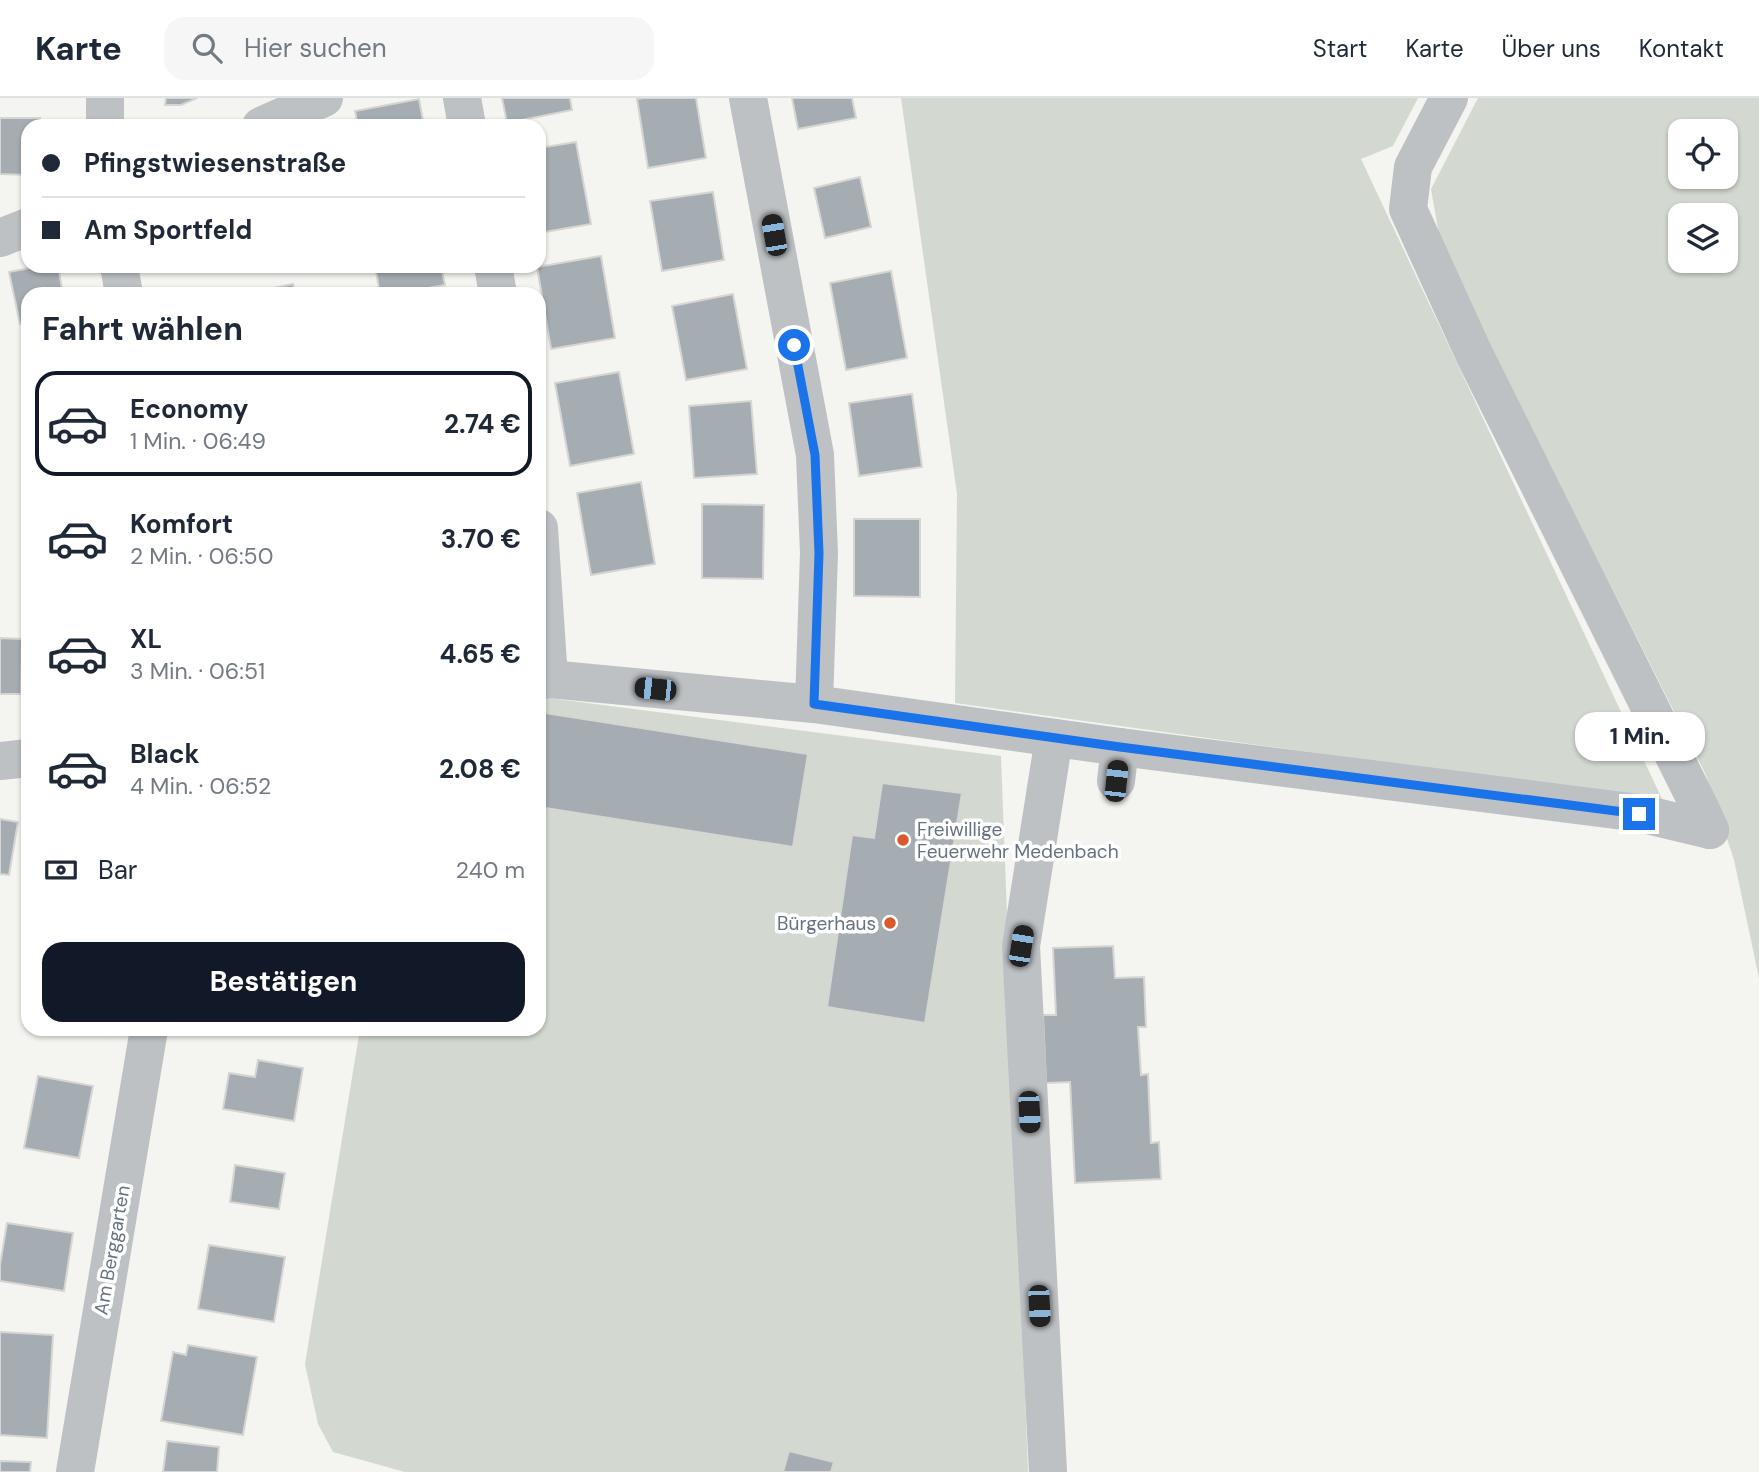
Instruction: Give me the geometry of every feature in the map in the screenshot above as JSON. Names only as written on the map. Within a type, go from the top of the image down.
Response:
[{"type":"street","points":[[105,98],[105,119]]},
{"type":"street","points":[[277,119],[324,98]]},
{"type":"street","points":[[462,98],[466,119]]},
{"type":"street","points":[[748,98],[815,455],[819,553],[814,704]]},
{"type":"street","points":[[546,680],[814,704],[1054,737],[1118,764],[1639,814],[1710,830],[1474,354],[1408,209],[1413,167],[1449,98]]},
{"type":"street","points":[[0,238],[21,230]]},
{"type":"street","points":[[1048,1472],[1021,946],[1054,737]]},
{"type":"street","points":[[0,761],[21,759]]},
{"type":"street","name":"Am Berggarten","points":[[75,1472],[148,1036]]},
{"type":"shaded area","points":[[901,98],[1418,98],[1393,146],[1361,159],[1663,801],[955,703],[957,494]]},
{"type":"shaded area","points":[[1478,98],[1759,98],[1759,978],[1734,860],[1706,775],[1442,251],[1431,189]]},
{"type":"shaded area","points":[[546,699],[1001,756],[1028,1472],[405,1472],[333,1452],[318,1424],[305,1364],[359,1036],[546,1036]]},
{"type":"building","points":[[166,98],[197,98],[181,105],[165,105]]},
{"type":"building","points":[[502,98],[570,98],[572,110],[527,119],[506,119]]},
{"type":"building","points":[[696,98],[706,158],[648,168],[637,99]]},
{"type":"building","points":[[792,98],[852,98],[856,118],[798,129]]},
{"type":"building","points":[[419,99],[423,119],[357,119],[355,111]]},
{"type":"building","points":[[0,118],[40,118],[21,119],[21,175],[0,174]]},
{"type":"building","points":[[576,142],[591,224],[546,232],[546,147]]},
{"type":"building","points":[[860,177],[871,227],[825,238],[814,188]]},
{"type":"building","points":[[713,192],[724,260],[662,271],[650,201]]},
{"type":"building","points":[[601,256],[615,338],[551,349],[546,320],[546,287],[540,287],[538,273],[546,273],[546,265]]},
{"type":"building","points":[[21,270],[21,273],[59,273],[62,287],[21,287],[20,324],[9,272]]},
{"type":"building","points":[[891,271],[907,358],[846,370],[830,283]]},
{"type":"building","points":[[376,273],[442,273],[445,285],[434,287],[379,287]]},
{"type":"building","points":[[733,294],[747,369],[686,380],[672,306]]},
{"type":"building","points":[[619,372],[634,454],[570,466],[555,383]]},
{"type":"building","points":[[912,394],[922,467],[859,476],[849,403]]},
{"type":"building","points":[[751,401],[757,474],[694,478],[689,406]]},
{"type":"building","points":[[641,482],[655,564],[591,575],[577,493]]},
{"type":"building","points":[[702,504],[764,505],[763,579],[702,578]]},
{"type":"building","points":[[854,519],[920,519],[920,597],[854,596]]},
{"type":"building","points":[[0,638],[21,639],[21,694],[0,694]]},
{"type":"building","points":[[546,713],[808,754],[793,847],[546,808]]},
{"type":"building","name":"Bürgerhaus","points":[[882,783],[962,793],[925,1023],[827,1007],[852,835],[874,838]]},
{"type":"building","points":[[0,819],[18,822],[9,875],[0,874]]},
{"type":"building","points":[[1113,946],[1115,978],[1144,977],[1146,1027],[1138,1027],[1141,1075],[1148,1074],[1151,1143],[1159,1142],[1161,1179],[1075,1183],[1070,1082],[1046,1083],[1043,1015],[1056,1015],[1053,948]]},
{"type":"building","points":[[258,1060],[303,1068],[294,1121],[223,1109],[229,1073],[255,1077]]},
{"type":"building","points":[[38,1076],[93,1086],[79,1158],[24,1148]]},
{"type":"building","points":[[235,1165],[285,1173],[279,1209],[230,1202]]},
{"type":"building","points":[[7,1223],[73,1233],[64,1291],[0,1281]]},
{"type":"building","points":[[209,1245],[285,1257],[274,1322],[198,1309]]},
{"type":"building","points":[[0,1332],[53,1335],[47,1438],[0,1435]]},
{"type":"building","points":[[188,1345],[257,1357],[243,1435],[161,1421],[173,1352],[186,1355]]},
{"type":"building","points":[[167,1441],[219,1447],[217,1472],[163,1472]]},
{"type":"building","points":[[789,1451],[834,1462],[831,1472],[783,1472]]},
{"type":"building","points":[[0,1461],[31,1462],[30,1472],[0,1472]]},
{"type":"place","name":"Freiwillige Feuerwehr Medenbach","points":[[903,840]]},
{"type":"place","name":"Bürgerhaus","points":[[890,923]]},
{"type":"route","points":[[794,345],[815,455],[819,553],[814,704],[1120,747],[1639,814]]}]
